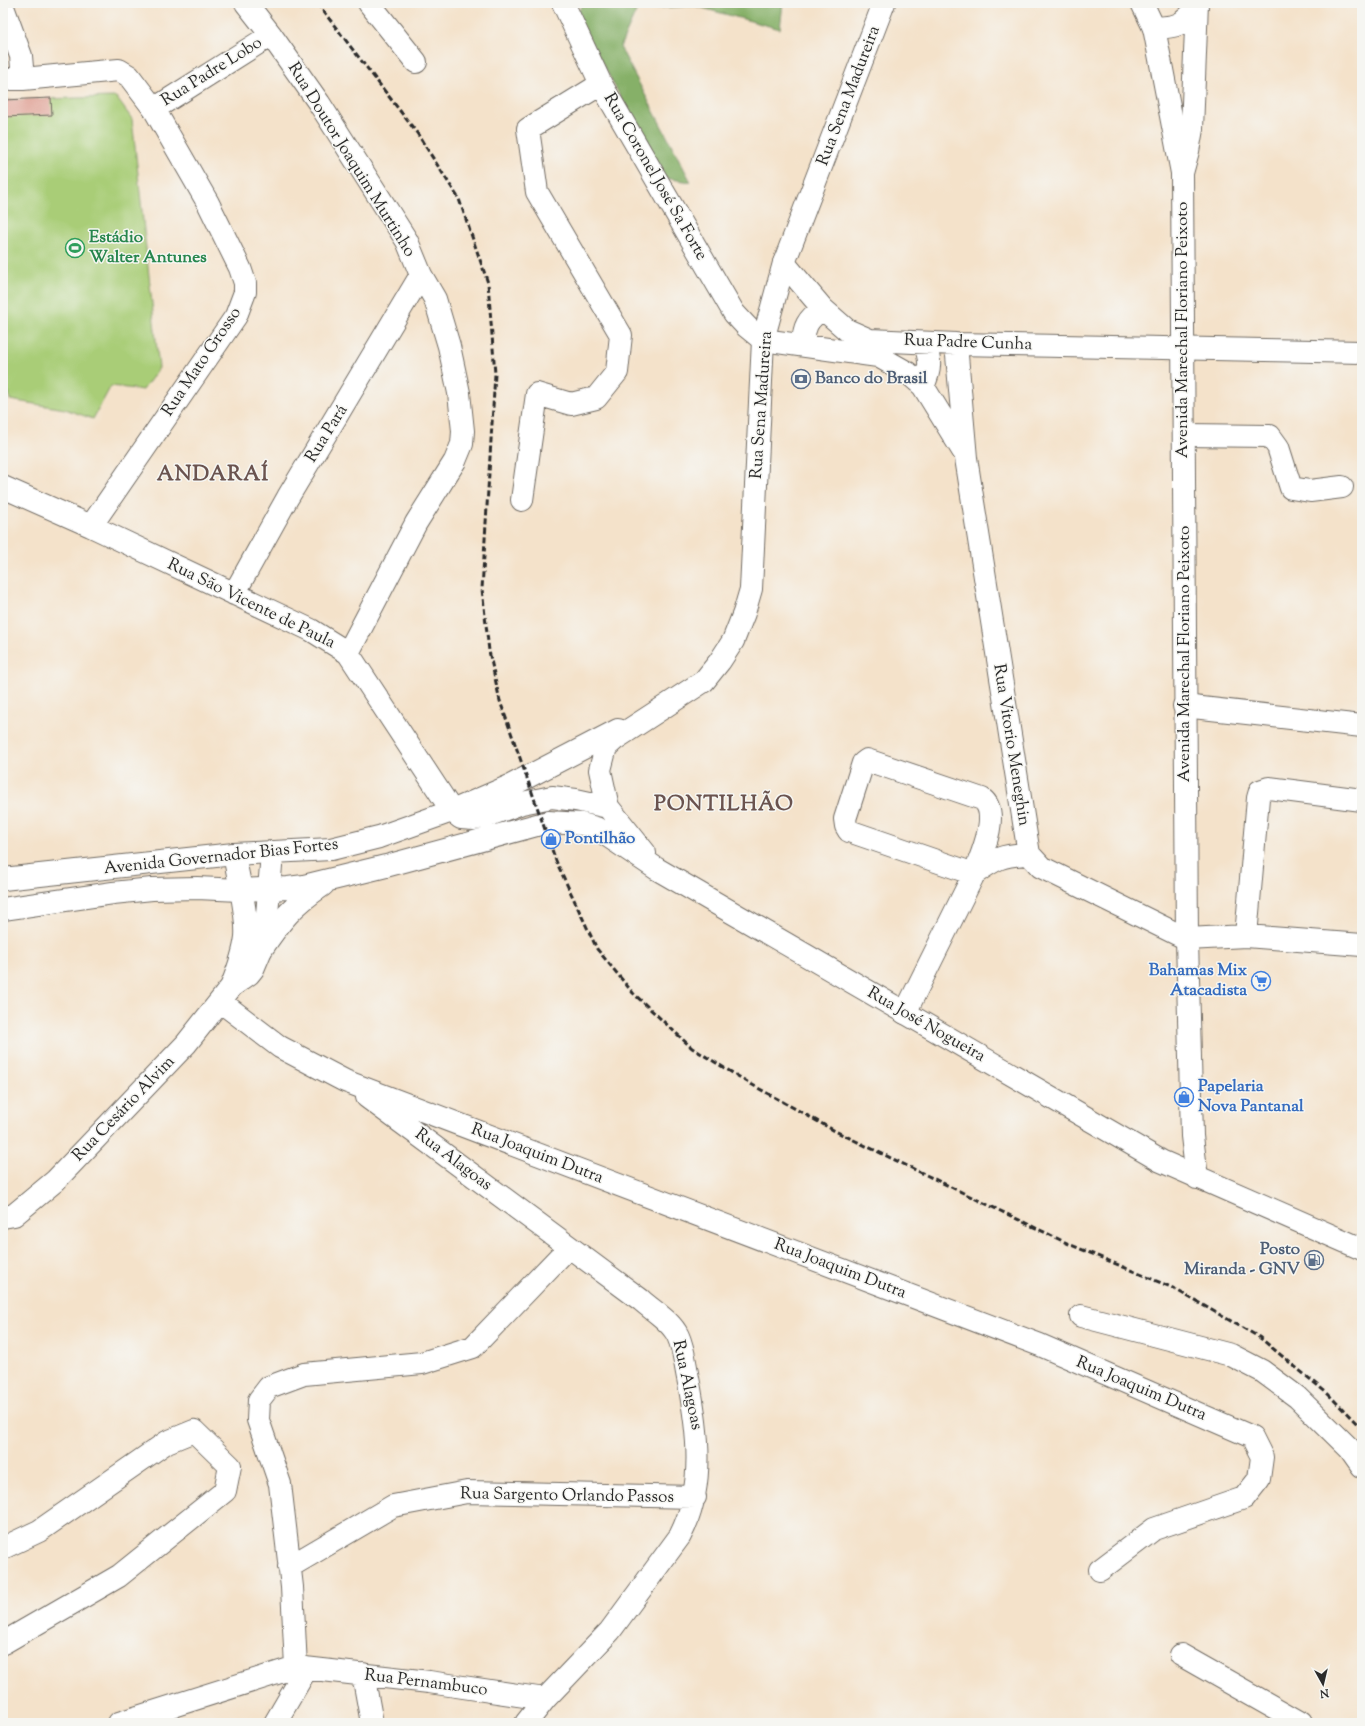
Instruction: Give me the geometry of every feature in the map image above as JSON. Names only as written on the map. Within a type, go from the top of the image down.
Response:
[{"type":"street","name":"Rua Doutor Joaquim Murtinho","points":[[246,3],[271,35],[319,103],[406,241],[435,299],[449,346],[459,393],[463,431],[462,444],[451,468],[416,523],[348,653]]},
{"type":"street","points":[[369,3],[416,62]]},
{"type":"street","name":"Rua Coronel José Sa Forte","points":[[563,3],[601,84],[734,313],[747,327],[763,340]]},
{"type":"street","name":"Rua Sena Madureira","points":[[652,714],[678,699],[704,681],[720,661],[733,641],[744,613],[751,589],[763,340],[784,263],[884,3]]},
{"type":"street","name":"Avenida Marechal Floriano Peixoto","points":[[1142,3],[1154,28],[1182,173],[1184,706],[1187,939],[1192,1136],[1197,1178]]},
{"type":"street","points":[[1154,28],[1171,27],[1179,24],[1186,20],[1197,5]]},
{"type":"street","name":"Avenida Marechal Floriano Peixoto","points":[[1182,173],[1192,129],[1197,5]]},
{"type":"street","points":[[3,7],[21,56],[13,79]]},
{"type":"street","name":"Rua Padre Lobo","points":[[154,109],[271,35]]},
{"type":"street","name":"Rua Mato Grosso","points":[[13,79],[118,70],[129,76],[154,109],[211,209],[240,268],[245,283],[245,292],[236,316],[90,526]]},
{"type":"street","points":[[522,500],[537,394],[571,404],[596,398],[617,372],[621,335],[537,192],[528,129],[601,84]]},
{"type":"street","name":"Rua Padre Cunha","points":[[784,263],[823,309],[847,330],[870,340],[956,344],[1362,352]]},
{"type":"street","name":"Rua Pará","points":[[234,594],[288,497],[422,275]]},
{"type":"street","points":[[763,340],[804,346],[803,335],[806,324],[813,314],[823,309]]},
{"type":"street","points":[[923,386],[928,376],[930,364],[929,353],[924,343]]},
{"type":"street","name":"Rua Vitorio Meneghin","points":[[956,344],[966,458],[1028,851]]},
{"type":"street","name":"Rua Vitorio Meneghin","points":[[804,346],[878,356],[908,373],[923,386],[966,458]]},
{"type":"street","points":[[1184,435],[1270,436],[1278,447],[1291,488],[1310,491],[1342,487]]},
{"type":"street","name":"Rua São Vicente de Paula","points":[[3,487],[90,526],[311,630],[348,653],[452,812]]},
{"type":"street","points":[[1184,706],[1362,726]]},
{"type":"street","points":[[652,714],[615,739],[606,747],[600,770],[608,807],[657,869]]},
{"type":"street","name":"Avenida Governador Bias Fortes","points":[[3,880],[234,854],[331,849],[379,837],[452,812],[512,784],[652,714]]},
{"type":"street","points":[[905,1013],[974,874],[989,832],[988,808],[986,802],[982,799],[872,761],[867,760],[863,763],[845,820],[849,831],[974,874]]},
{"type":"street","points":[[1246,936],[1258,798],[1260,791],[1268,788],[1362,800]]},
{"type":"street","points":[[452,812],[461,818],[474,819],[487,816],[522,803],[552,797],[576,800],[608,807]]},
{"type":"street","name":"Avenida Governador Bias Fortes","points":[[3,909],[113,893],[152,889],[197,888],[240,890],[298,887],[331,880],[548,822],[582,824],[596,828],[657,869]]},
{"type":"street","points":[[989,832],[1028,851],[1041,867],[1187,939],[1246,936],[1362,945]]},
{"type":"street","points":[[974,874],[991,862],[1008,855],[1028,851]]},
{"type":"street","points":[[262,950],[270,889],[272,853]]},
{"type":"street","points":[[226,994],[241,960],[246,937],[234,854]]},
{"type":"street","name":"Rua José Nogueira","points":[[657,869],[1161,1161],[1362,1249]]},
{"type":"street","points":[[226,994],[249,974],[257,962],[262,950],[282,920],[303,898],[331,880]]},
{"type":"street","name":"Rua Joaquim Dutra","points":[[226,994],[280,1047],[345,1080],[1040,1345],[1252,1436],[1262,1457],[1259,1479],[1244,1498],[1154,1529],[1100,1570]]},
{"type":"street","name":"Rua Cesário Alvim","points":[[3,1217],[14,1215],[55,1181],[186,1044],[226,994]]},
{"type":"street","name":"Rua Alagoas","points":[[345,1080],[641,1300],[672,1327],[682,1346],[696,1420],[698,1439],[695,1498],[688,1520],[680,1536],[610,1631],[545,1699],[526,1723]]},
{"type":"street","points":[[1161,1161],[1192,1136]]},
{"type":"street","points":[[275,1723],[302,1668],[280,1484],[258,1420],[259,1400],[269,1387],[304,1374],[422,1363],[473,1347],[568,1247]]},
{"type":"street","points":[[1081,1316],[1231,1354],[1262,1371],[1297,1397],[1350,1449],[1362,1466]]},
{"type":"street","points":[[3,1548],[39,1531],[167,1442],[194,1431],[230,1466],[225,1491],[118,1576],[3,1643]]},
{"type":"street","name":"Rua Sargento Orlando Passos","points":[[289,1567],[392,1506],[467,1492],[695,1498]]},
{"type":"street","points":[[1181,1655],[1301,1723]]},
{"type":"street","points":[[119,1723],[302,1668]]},
{"type":"street","name":"Rua Pernambuco","points":[[302,1668],[429,1682],[545,1699]]},
{"type":"street","points":[[363,1674],[372,1723]]},
{"type":"green space","points":[[584,3],[783,3],[780,29],[695,6],[637,9],[620,47],[691,182],[664,178],[576,14]]},
{"type":"green space","name":"Estádio Walter Antunes","points":[[116,97],[132,119],[159,368],[143,390],[111,386],[93,419],[65,409],[10,400],[9,392],[3,393],[3,100]]},
{"type":"building","points":[[51,98],[52,115],[3,117],[3,100]]},
{"type":"railway","points":[[317,3],[417,133],[459,199],[488,283],[495,374],[482,589],[489,651],[500,701],[556,861],[597,949],[633,993],[692,1048],[749,1083],[835,1131],[1071,1245],[1171,1287],[1259,1337],[1328,1394],[1362,1429]]},
{"type":"place","name":"Estádio Walter Antunes","points":[[75,248]]},
{"type":"place","name":"Banco do Brasil","points":[[801,379]]},
{"type":"place","name":"Pontilhão","points":[[551,839]]},
{"type":"place","name":"Bahamas Mix Atacadista","points":[[1261,981]]},
{"type":"place","name":"Papelaria Nova Pantanal","points":[[1184,1097]]},
{"type":"place","name":"Posto Miranda - GNV","points":[[1314,1260]]},
{"type":"district","name":"ANDARAÍ","points":[[213,475]]},
{"type":"district","name":"PONTILHÃO","points":[[724,805]]}]
